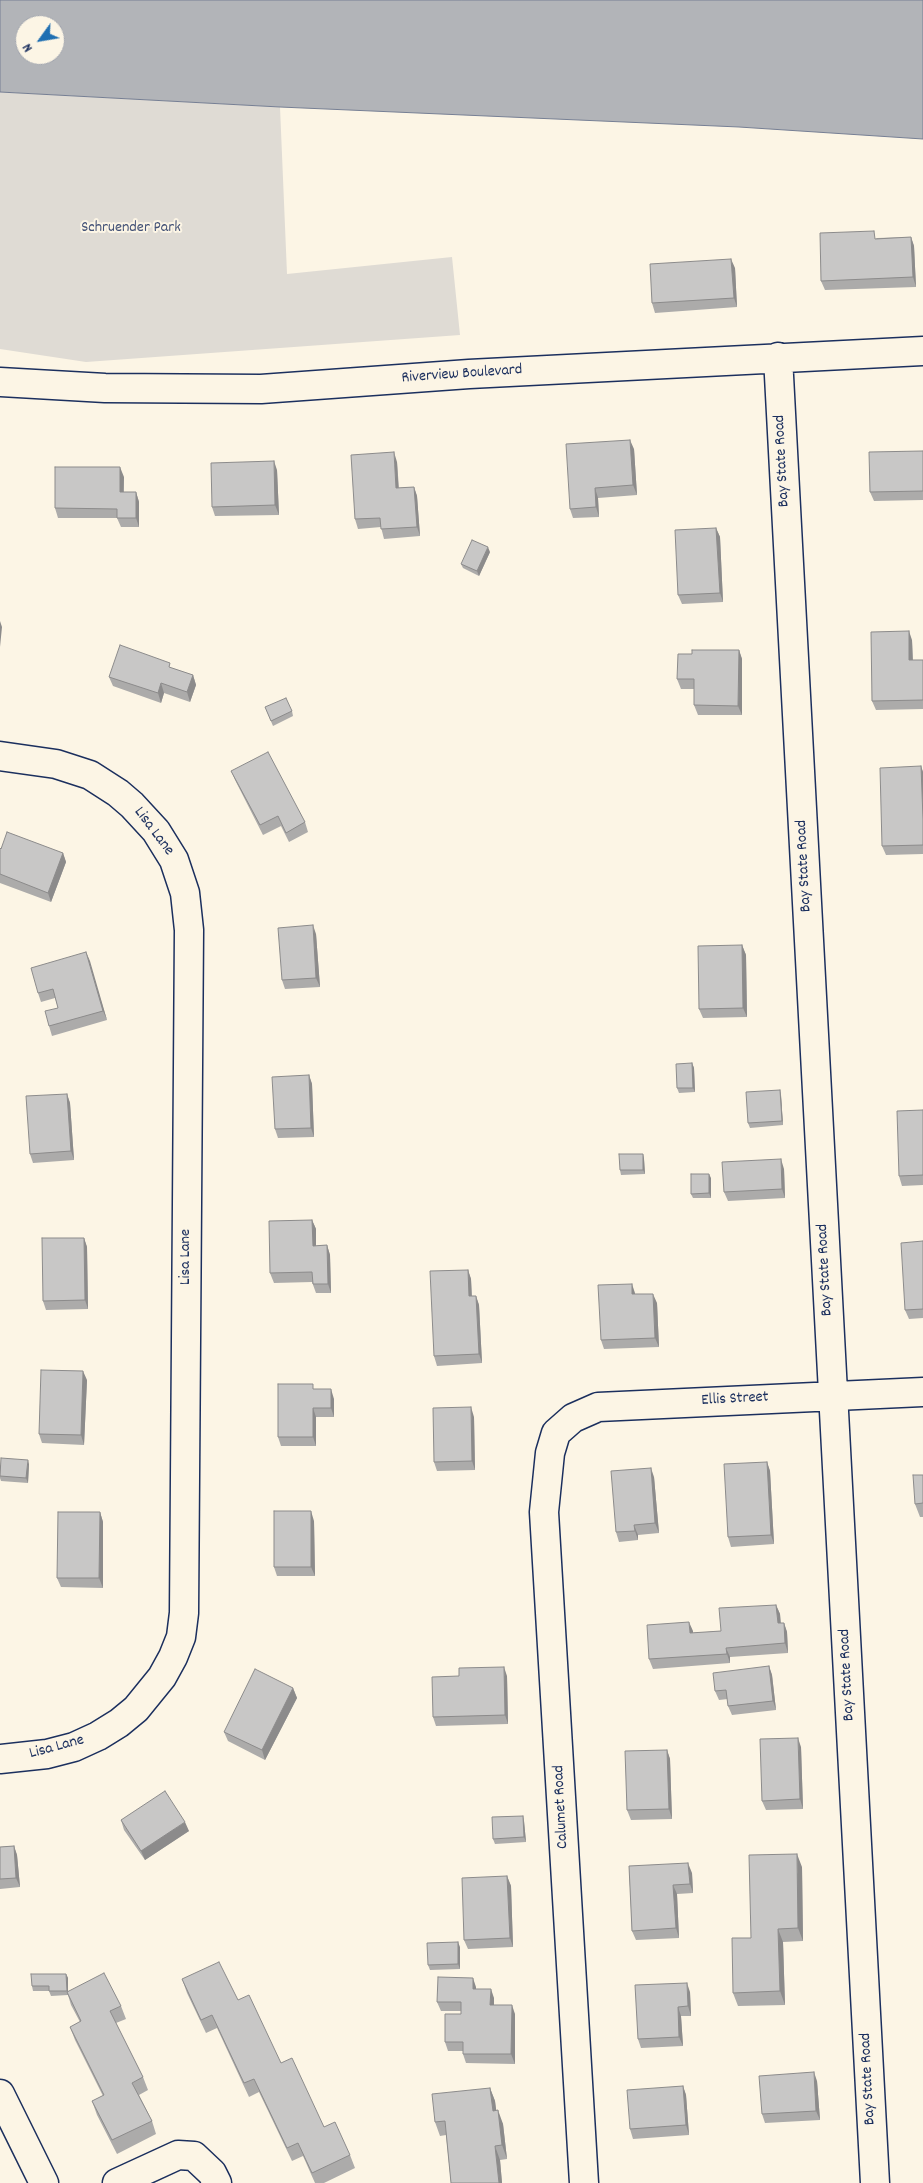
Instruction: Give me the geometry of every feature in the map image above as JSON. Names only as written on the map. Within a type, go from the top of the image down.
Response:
[{"type":"street","name":"Riverview Boulevard","points":[[0,382],[105,388],[261,389],[469,374],[923,350]]},
{"type":"street","name":"Bay State Road","points":[[778,357],[875,2183]]},
{"type":"street","name":"Lisa Lane","points":[[0,756],[56,764],[90,775],[118,793],[132,805],[156,831],[174,860],[185,893],[189,930],[184,1604],[181,1636],[173,1657],[158,1683],[136,1709],[119,1723],[98,1736],[74,1747],[47,1754],[0,1758]]},
{"type":"street","name":"Ellis Street","points":[[556,1433],[573,1418],[598,1407],[923,1392]]},
{"type":"street","name":"Calumet Road","points":[[556,1433],[550,1453],[544,1512],[584,2183]]},
{"type":"street","points":[[0,2094],[44,2183]]},
{"type":"street","points":[[117,2183],[178,2155],[194,2156],[212,2173],[217,2183]]},
{"type":"green space","name":"Schruender Park","points":[[0,92],[280,107],[287,274],[452,257],[460,335],[86,362],[0,349]]},
{"type":"shaded area","points":[[0,0],[923,0],[923,139],[739,127],[280,107],[0,92]]},
{"type":"building","points":[[874,231],[875,239],[911,237],[913,277],[821,281],[820,233]]},
{"type":"building","points":[[731,259],[734,298],[652,303],[650,264]]},
{"type":"building","points":[[630,440],[633,485],[595,488],[596,507],[570,509],[566,444]]},
{"type":"building","points":[[923,451],[923,491],[870,492],[869,452]]},
{"type":"building","points":[[394,452],[396,488],[414,487],[417,527],[381,529],[380,518],[355,519],[351,455]]},
{"type":"building","points":[[274,461],[275,505],[212,507],[211,463]]},
{"type":"building","points":[[55,467],[120,467],[120,492],[136,492],[136,518],[117,518],[117,509],[55,508]]},
{"type":"building","points":[[716,528],[720,593],[678,595],[675,530]]},
{"type":"building","points":[[472,540],[488,547],[477,571],[461,564]]},
{"type":"building","points":[[909,631],[909,660],[923,660],[923,700],[872,701],[871,632]]},
{"type":"building","points":[[120,645],[170,663],[169,667],[193,675],[187,692],[161,683],[158,693],[109,677]]},
{"type":"building","points":[[692,650],[739,650],[738,706],[694,705],[694,679],[677,679],[678,654],[692,654]]},
{"type":"building","points":[[286,698],[292,711],[271,721],[265,707]]},
{"type":"building","points":[[268,752],[305,822],[286,833],[278,816],[260,825],[231,771]]},
{"type":"building","points":[[921,766],[923,845],[882,846],[880,768]]},
{"type":"building","points":[[7,832],[63,853],[48,893],[0,874],[0,848]]},
{"type":"building","points":[[313,925],[316,978],[282,980],[278,928]]},
{"type":"building","points":[[742,945],[743,1008],[699,1009],[698,946]]},
{"type":"building","points":[[86,952],[103,1011],[49,1026],[45,1011],[58,1008],[53,989],[38,993],[31,968]]},
{"type":"building","points":[[692,1063],[693,1088],[677,1088],[676,1064]]},
{"type":"building","points":[[309,1075],[311,1128],[275,1129],[272,1077]]},
{"type":"building","points":[[780,1090],[782,1121],[748,1123],[746,1092]]},
{"type":"building","points":[[67,1094],[71,1151],[30,1154],[26,1096]]},
{"type":"building","points":[[923,1110],[923,1175],[899,1176],[897,1111]]},
{"type":"building","points":[[619,1154],[643,1154],[643,1170],[620,1170]]},
{"type":"building","points":[[781,1159],[782,1189],[724,1192],[722,1162]]},
{"type":"building","points":[[691,1174],[709,1174],[709,1193],[691,1194]]},
{"type":"building","points":[[312,1220],[313,1246],[327,1245],[328,1284],[313,1284],[312,1272],[270,1273],[269,1221]]},
{"type":"building","points":[[42,1238],[84,1238],[85,1300],[43,1301]]},
{"type":"building","points":[[923,1241],[923,1309],[905,1310],[901,1243]]},
{"type":"building","points":[[468,1270],[469,1296],[476,1296],[479,1354],[434,1356],[430,1271]]},
{"type":"building","points":[[632,1284],[632,1294],[653,1294],[655,1338],[601,1340],[598,1285]]},
{"type":"building","points":[[41,1370],[83,1371],[81,1435],[39,1434]]},
{"type":"building","points":[[278,1384],[313,1384],[313,1389],[331,1389],[331,1408],[313,1408],[313,1437],[278,1437]]},
{"type":"building","points":[[471,1407],[472,1461],[434,1462],[433,1408]]},
{"type":"building","points":[[1,1458],[28,1460],[26,1478],[0,1476]]},
{"type":"building","points":[[767,1462],[771,1535],[728,1537],[724,1464]]},
{"type":"building","points":[[651,1468],[655,1523],[634,1525],[635,1531],[616,1532],[611,1471]]},
{"type":"building","points":[[913,1475],[923,1475],[923,1503],[915,1504]]},
{"type":"building","points":[[274,1511],[311,1511],[311,1567],[274,1567]]},
{"type":"building","points":[[58,1512],[100,1512],[99,1578],[57,1578]]},
{"type":"building","points":[[776,1605],[778,1623],[784,1623],[785,1643],[726,1648],[727,1654],[649,1659],[647,1625],[689,1622],[690,1633],[721,1631],[719,1608]]},
{"type":"building","points":[[769,1666],[773,1701],[728,1706],[726,1690],[715,1691],[713,1673]]},
{"type":"building","points":[[504,1667],[505,1715],[433,1717],[432,1677],[459,1676],[459,1668]]},
{"type":"building","points":[[255,1669],[293,1688],[262,1750],[224,1732]]},
{"type":"building","points":[[798,1738],[800,1799],[762,1801],[760,1739]]},
{"type":"building","points":[[667,1750],[669,1809],[627,1810],[625,1751]]},
{"type":"building","points":[[165,1791],[185,1822],[141,1851],[121,1820]]},
{"type":"building","points":[[523,1816],[524,1837],[493,1839],[492,1817]]},
{"type":"building","points":[[14,1846],[16,1878],[0,1879],[0,1847]]},
{"type":"building","points":[[797,1854],[798,1928],[778,1929],[780,1991],[733,1993],[732,1938],[751,1938],[749,1855]]},
{"type":"building","points":[[688,1863],[690,1884],[673,1885],[676,1928],[632,1931],[629,1866]]},
{"type":"building","points":[[507,1876],[510,1938],[464,1940],[462,1878]]},
{"type":"building","points":[[458,1942],[458,1964],[428,1965],[427,1943]]},
{"type":"building","points":[[219,1962],[238,2000],[249,1995],[281,2063],[292,2058],[324,2127],[335,2122],[350,2155],[312,2173],[298,2143],[287,2148],[254,2079],[244,2083],[212,2015],[201,2020],[182,1979]]},
{"type":"building","points":[[104,1973],[121,2006],[110,2011],[143,2077],[132,2083],[152,2121],[112,2140],[92,2101],[104,2095],[70,2027],[81,2021],[67,1992]]},
{"type":"building","points":[[31,1974],[66,1974],[67,1991],[49,1991],[49,1986],[32,1986]]},
{"type":"building","points":[[438,1977],[473,1978],[473,1989],[491,1989],[490,2005],[512,2005],[511,2054],[463,2054],[463,2042],[445,2042],[445,2014],[461,2014],[461,2002],[437,2002]]},
{"type":"building","points":[[687,1983],[688,2006],[678,2007],[679,2037],[638,2039],[635,1985]]},
{"type":"building","points":[[814,2072],[816,2111],[762,2114],[759,2076]]},
{"type":"building","points":[[683,2086],[686,2125],[630,2129],[627,2090]]},
{"type":"building","points":[[490,2088],[493,2111],[498,2110],[502,2145],[495,2146],[499,2183],[451,2183],[445,2121],[435,2122],[432,2094]]}]
